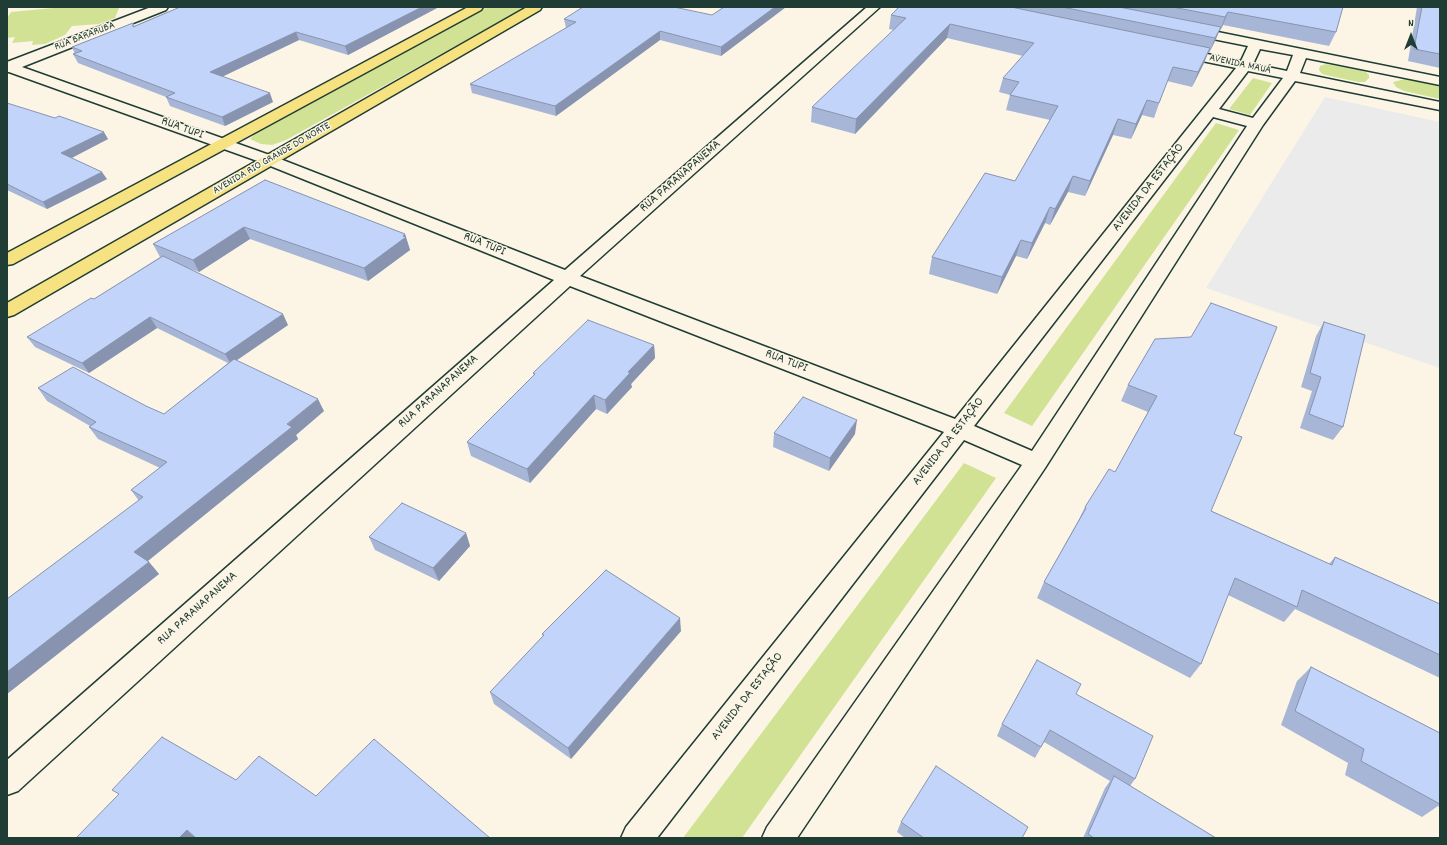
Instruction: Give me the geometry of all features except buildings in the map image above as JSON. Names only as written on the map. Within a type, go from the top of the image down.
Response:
[{"type":"main road","points":[[7,260],[477,7]]},
{"type":"main road","name":"AVENIDA RIO GRANDE DO NORTE","points":[[7,311],[536,7]]},
{"type":"street","name":"RUA BARARUBA","points":[[8,67],[162,7]]},
{"type":"street","name":"RUA PARANAPANEMA","points":[[7,780],[567,278],[874,7]]},
{"type":"street","name":"AVENIDA MAUÁ","points":[[1172,27],[1440,81]]},
{"type":"street","name":"AVENIDA DA ESTAÇÃO","points":[[637,838],[1210,111],[1245,66],[1256,44]]},
{"type":"street","name":"AVENIDA MAUÁ","points":[[1169,50],[1440,106]]},
{"type":"street","points":[[778,838],[1037,462],[1256,124],[1292,76],[1301,53]]},
{"type":"street","name":"RUA TUPI","points":[[8,67],[269,160],[567,278],[959,429],[1037,462]]},
{"type":"street","points":[[1383,94],[1388,71]]},
{"type":"street","points":[[1210,111],[1256,124]]},
{"type":"shaded area","points":[[1325,97],[1440,122],[1440,368],[1206,288]]},
{"type":"green space","points":[[64,7],[131,7],[119,8],[115,18],[99,24],[72,26],[65,35],[45,44],[32,45],[33,41],[12,43],[15,37],[7,38],[7,18],[11,12]]},
{"type":"green space","points":[[487,7],[526,7],[286,140],[272,145],[261,144],[250,139],[258,130]]},
{"type":"green space","points":[[1326,64],[1366,72],[1369,75],[1369,78],[1365,82],[1358,82],[1322,74],[1319,70],[1320,66]]},
{"type":"green space","points":[[1253,78],[1272,83],[1250,115],[1229,109]]},
{"type":"green space","points":[[1405,79],[1440,85],[1440,99],[1404,91],[1396,87],[1393,82]]},
{"type":"green space","points":[[1216,123],[1239,130],[1032,426],[1004,413]]},
{"type":"green space","points":[[964,463],[996,478],[742,838],[683,838]]}]
